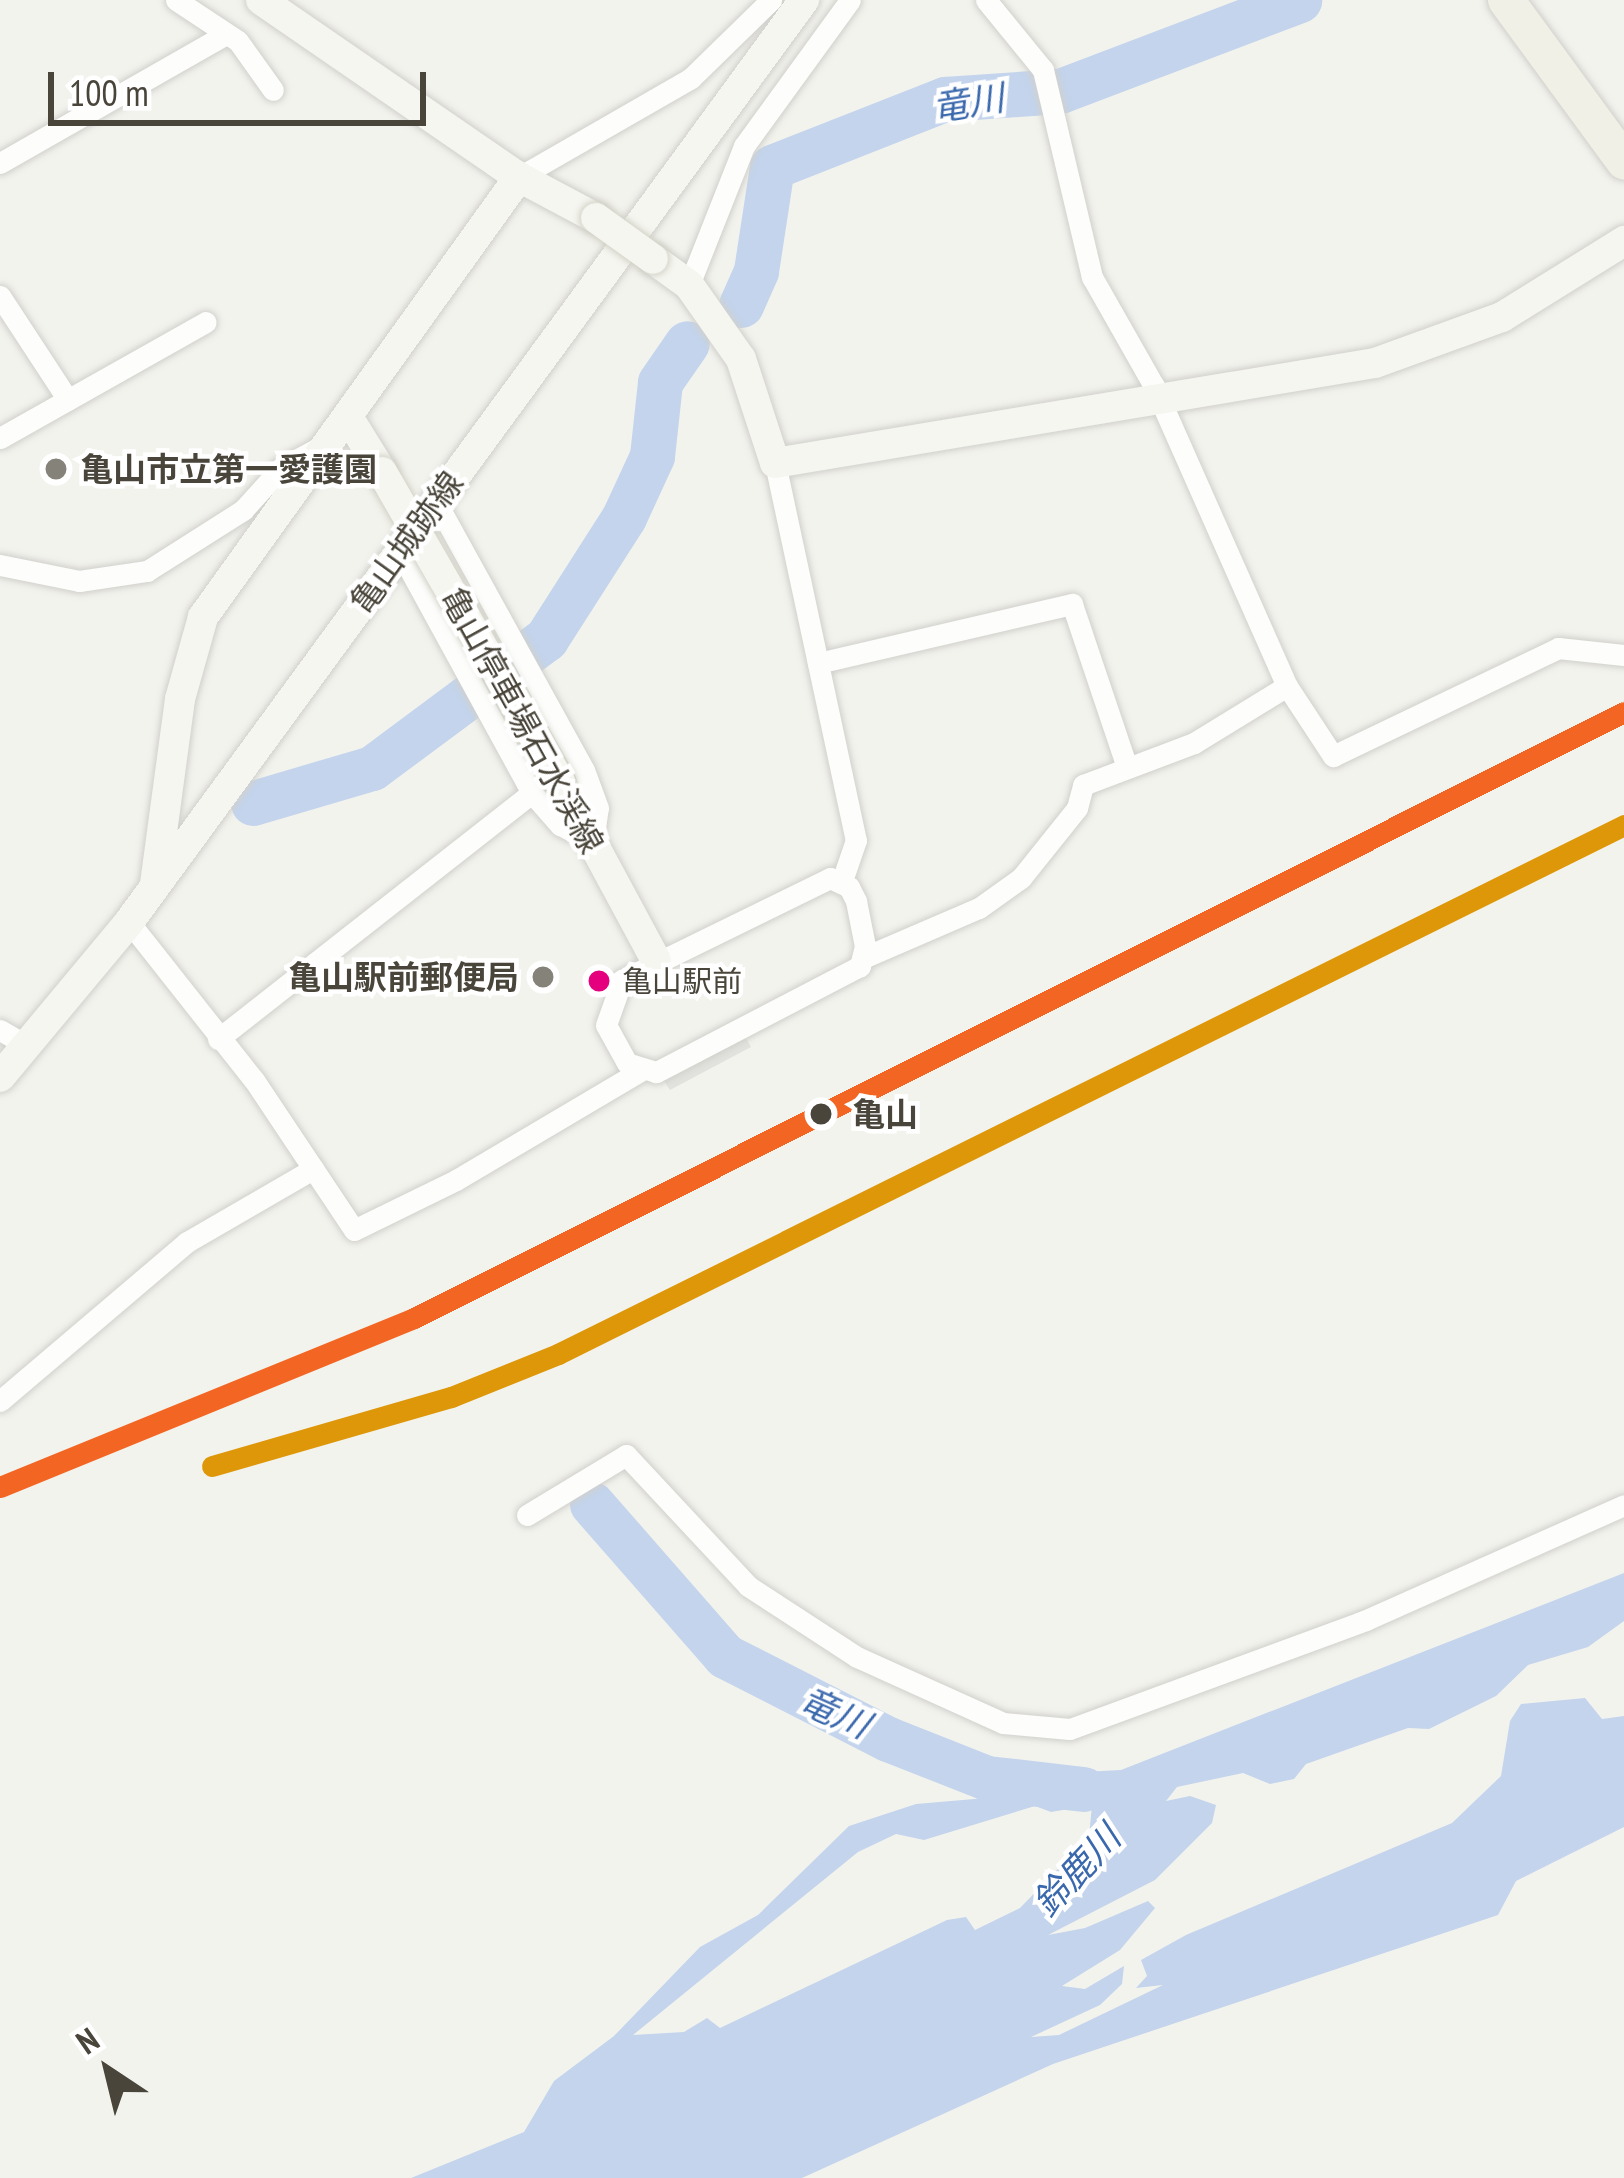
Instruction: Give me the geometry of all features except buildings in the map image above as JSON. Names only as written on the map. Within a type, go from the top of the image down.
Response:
[{"type":"main road","points":[[261,0],[519,178],[596,218],[689,285],[741,359],[775,463],[1158,403],[1412,352],[1502,317],[1624,241]]},
{"type":"main road","name":"亀山城跡線","points":[[0,1077],[13,1038],[129,922],[804,0]]},
{"type":"main road","points":[[1506,0],[1624,161]]},
{"type":"main road","points":[[155,884],[188,656],[220,589],[324,445],[350,420],[519,178]]},
{"type":"main road","name":"亀山停車場石水渓線","points":[[350,420],[382,472],[546,788],[593,842],[656,960]]},
{"type":"street","points":[[176,0],[223,36],[238,41],[273,90]]},
{"type":"street","points":[[519,178],[691,78],[771,0]]},
{"type":"street","points":[[689,285],[752,133],[850,0]]},
{"type":"street","points":[[986,0],[1051,92],[1092,277],[1158,403],[1287,686],[1333,756],[1558,648],[1624,655]]},
{"type":"street","points":[[0,163],[223,36]]},
{"type":"street","points":[[0,296],[68,400]]},
{"type":"street","points":[[0,438],[206,322]]},
{"type":"street","points":[[0,565],[79,580],[147,571],[243,510],[281,468],[324,445]]},
{"type":"street","points":[[775,463],[856,840],[842,881]]},
{"type":"street","points":[[436,502],[584,770],[598,808],[593,842]]},
{"type":"street","points":[[218,1039],[546,788],[487,707],[400,552]]},
{"type":"street","points":[[818,663],[1072,604],[1127,767]]},
{"type":"street","points":[[129,922],[354,1229],[456,1180],[640,1071],[656,1072],[831,985],[865,957],[979,908],[1021,878],[1077,808],[1083,785],[1194,743],[1287,686]]},
{"type":"street","points":[[640,1071],[609,1036],[608,1008],[622,980],[814,880],[842,881]]},
{"type":"street","points":[[842,881],[856,902],[865,957]]},
{"type":"street","points":[[0,1401],[187,1242],[313,1169]]},
{"type":"street","points":[[527,1515],[626,1455],[748,1586],[857,1657],[1003,1723],[1070,1729],[1366,1620],[1624,1504]]},
{"type":"shaded area","points":[[746,1038],[751,1047],[670,1090],[664,1081]]},
{"type":"water","name":"鈴鹿川","points":[[1624,1573],[1624,1621],[1588,1647],[1528,1665],[1496,1696],[1429,1729],[1408,1728],[1306,1764],[1294,1779],[1270,1784],[1243,1773],[1177,1787],[1166,1801],[1190,1796],[1216,1805],[1212,1823],[1155,1880],[1048,1935],[1085,1928],[1148,1901],[1155,1908],[1120,1950],[1062,1986],[1085,1989],[1124,1966],[1122,1984],[1100,2005],[1031,2037],[1059,2035],[1163,1985],[1136,1988],[1147,1976],[1141,1960],[1186,1935],[1452,1823],[1501,1776],[1510,1721],[1521,1704],[1585,1698],[1602,1719],[1624,1716],[1624,1827],[1516,1881],[1498,1915],[1053,2064],[802,2178],[411,2178],[524,2132],[554,2081],[614,2036],[700,1947],[758,1915],[849,1826],[916,1804],[986,1798],[1043,1774],[1121,1770]],"holes":[[[1092,1805],[1089,1837],[1020,1908],[975,1930],[966,1917],[947,1920],[720,2028],[707,2018],[684,2032],[633,2035],[858,1852],[896,1834],[924,1840],[1035,1806],[1051,1812]]]},
{"type":"waterway","name":"竜川","points":[[741,305],[756,271],[772,167],[945,99],[1060,91],[1299,0]]},
{"type":"waterway","name":"竜川","points":[[253,803],[372,768],[546,639],[624,517],[652,456],[660,382],[687,343]]},
{"type":"waterway","name":"竜川","points":[[592,1504],[725,1656],[888,1739],[987,1778],[1083,1789]]},
{"type":"transit line","points":[[0,1487],[414,1318],[1624,712]]},
{"type":"transit line","points":[[212,1466],[451,1397],[558,1354],[1624,825]]},
{"type":"place","name":"亀山市立第一愛護園","points":[[56,469]]},
{"type":"place","name":"亀山駅前郵便局","points":[[543,977]]},
{"type":"place","name":"亀山駅前","points":[[599,981]]},
{"type":"place","name":"亀山","points":[[821,1114]]}]
